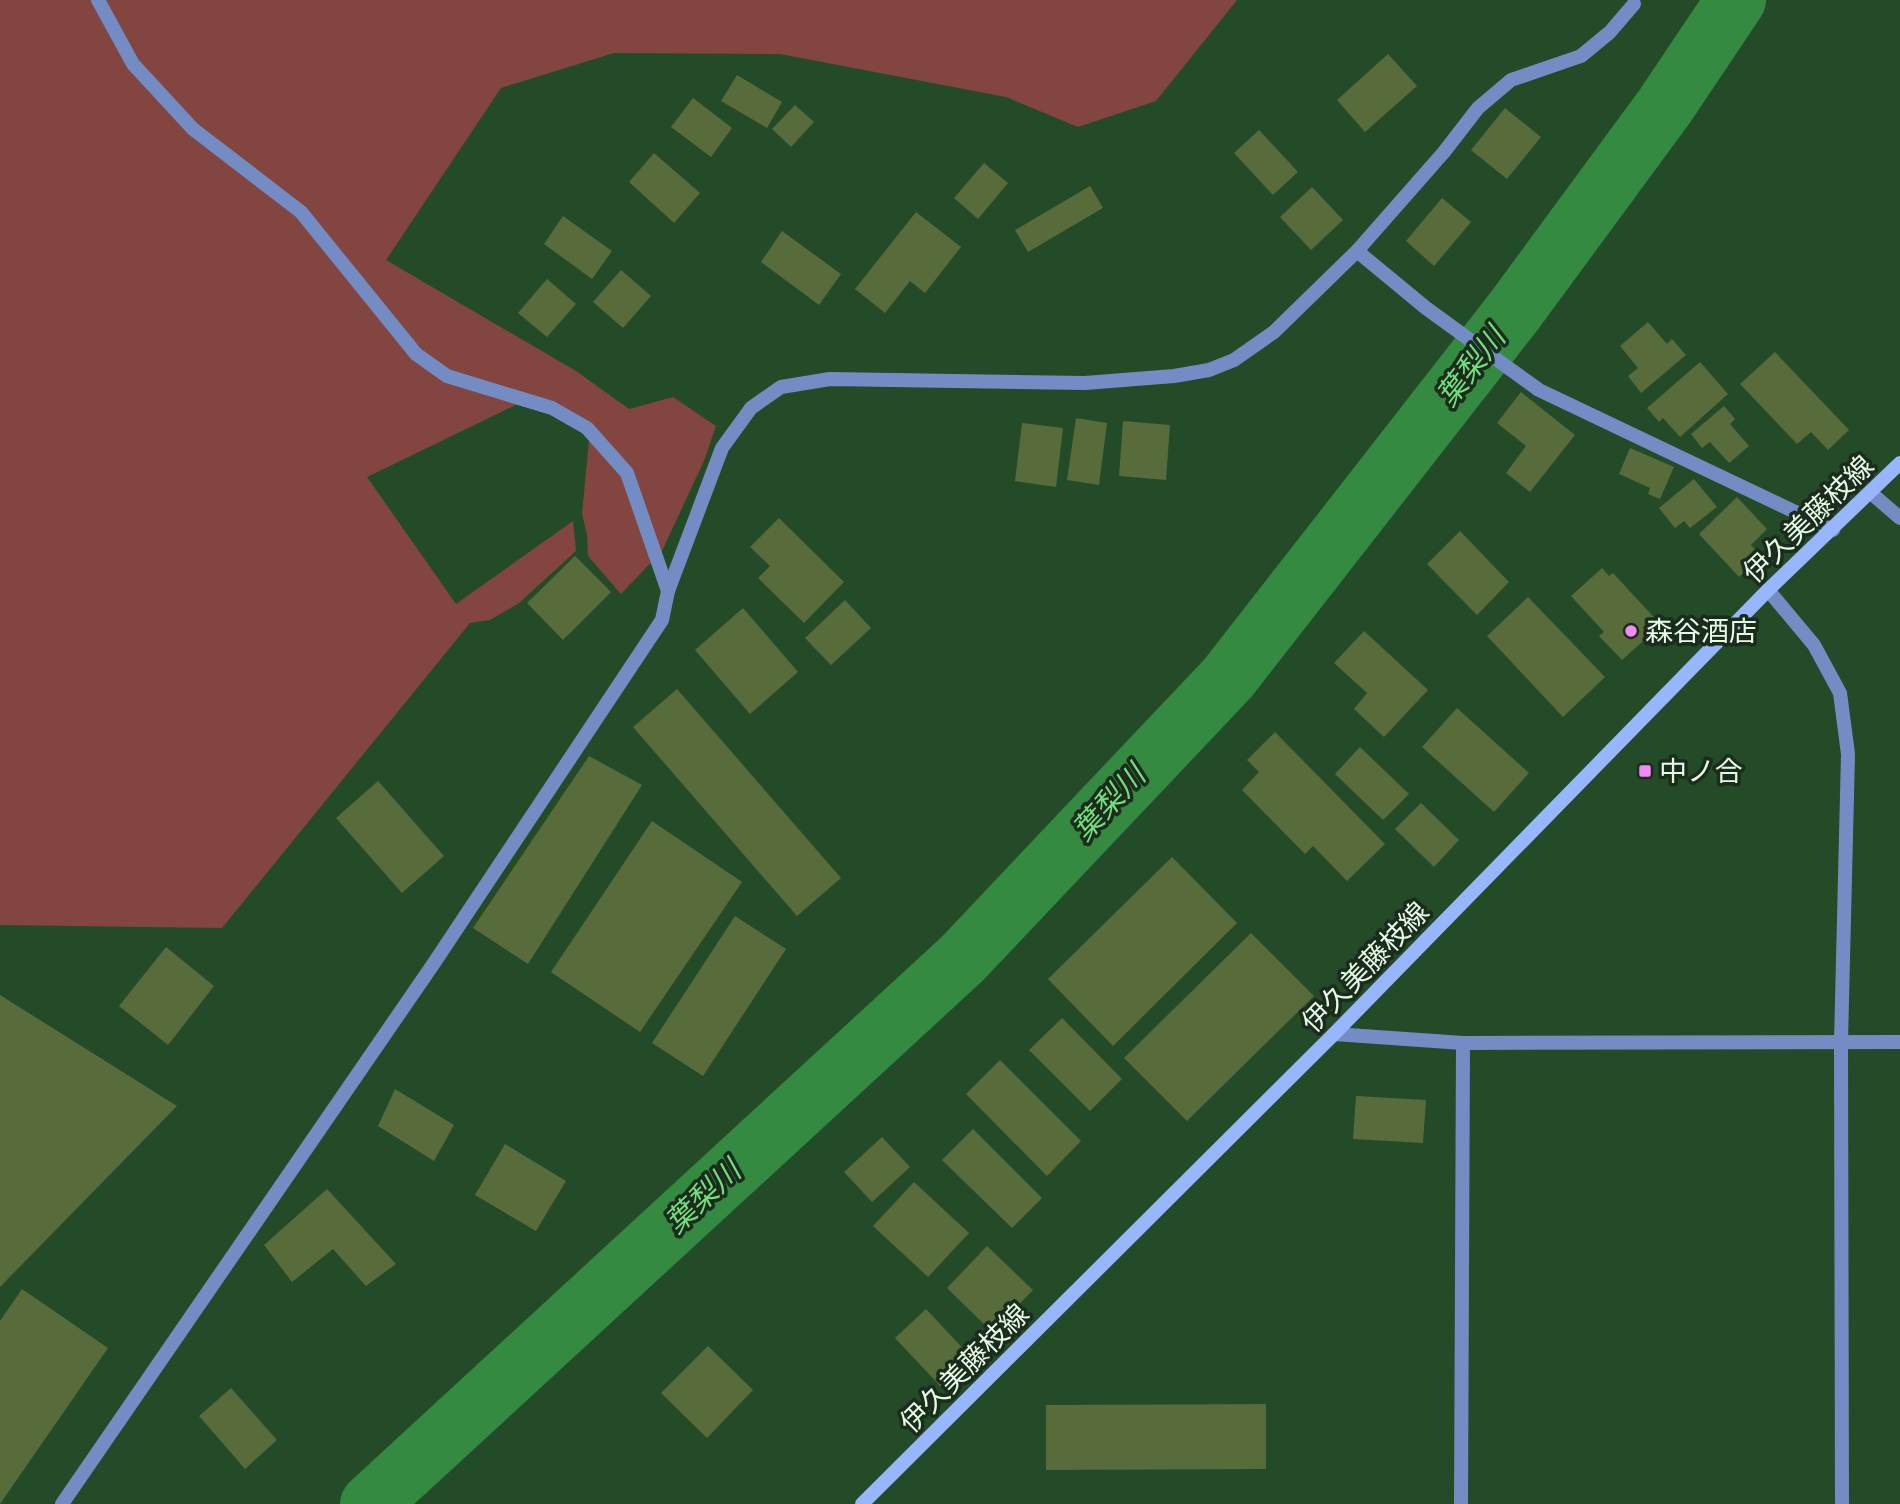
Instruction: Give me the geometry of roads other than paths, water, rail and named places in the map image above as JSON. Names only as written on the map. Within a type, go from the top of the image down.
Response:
[{"type":"main road","name":"伊久美藤枝線","points":[[863,1504],[1334,1034],[1768,590],[1900,463]]},
{"type":"street","points":[[98,0],[133,64],[193,129],[301,212],[416,354],[447,376],[552,408],[587,428],[627,473],[668,591]]},
{"type":"street","points":[[62,1504],[434,962],[662,620],[668,591],[722,448],[751,408],[782,387],[830,379],[1085,383],[1174,376],[1209,370],[1234,360],[1274,332],[1357,251],[1444,152],[1478,108],[1511,80],[1581,56],[1610,32],[1634,4]]},
{"type":"street","points":[[1357,251],[1426,308],[1539,390],[1833,530]]},
{"type":"street","points":[[1871,493],[1900,518]]},
{"type":"street","points":[[1768,590],[1814,645],[1840,693],[1848,754],[1841,1042],[1842,1504]]},
{"type":"street","points":[[1334,1034],[1464,1043],[1900,1042]]},
{"type":"street","points":[[1461,1504],[1464,1043]]},
{"type":"waterway","name":"葉梨川","points":[[370,1504],[962,959],[1228,678],[1515,310],[1665,106],[1736,0]]},
{"type":"place","name":"森谷酒店","points":[[1631,631]]},
{"type":"place","name":"中ノ合","points":[[1645,771]]}]
